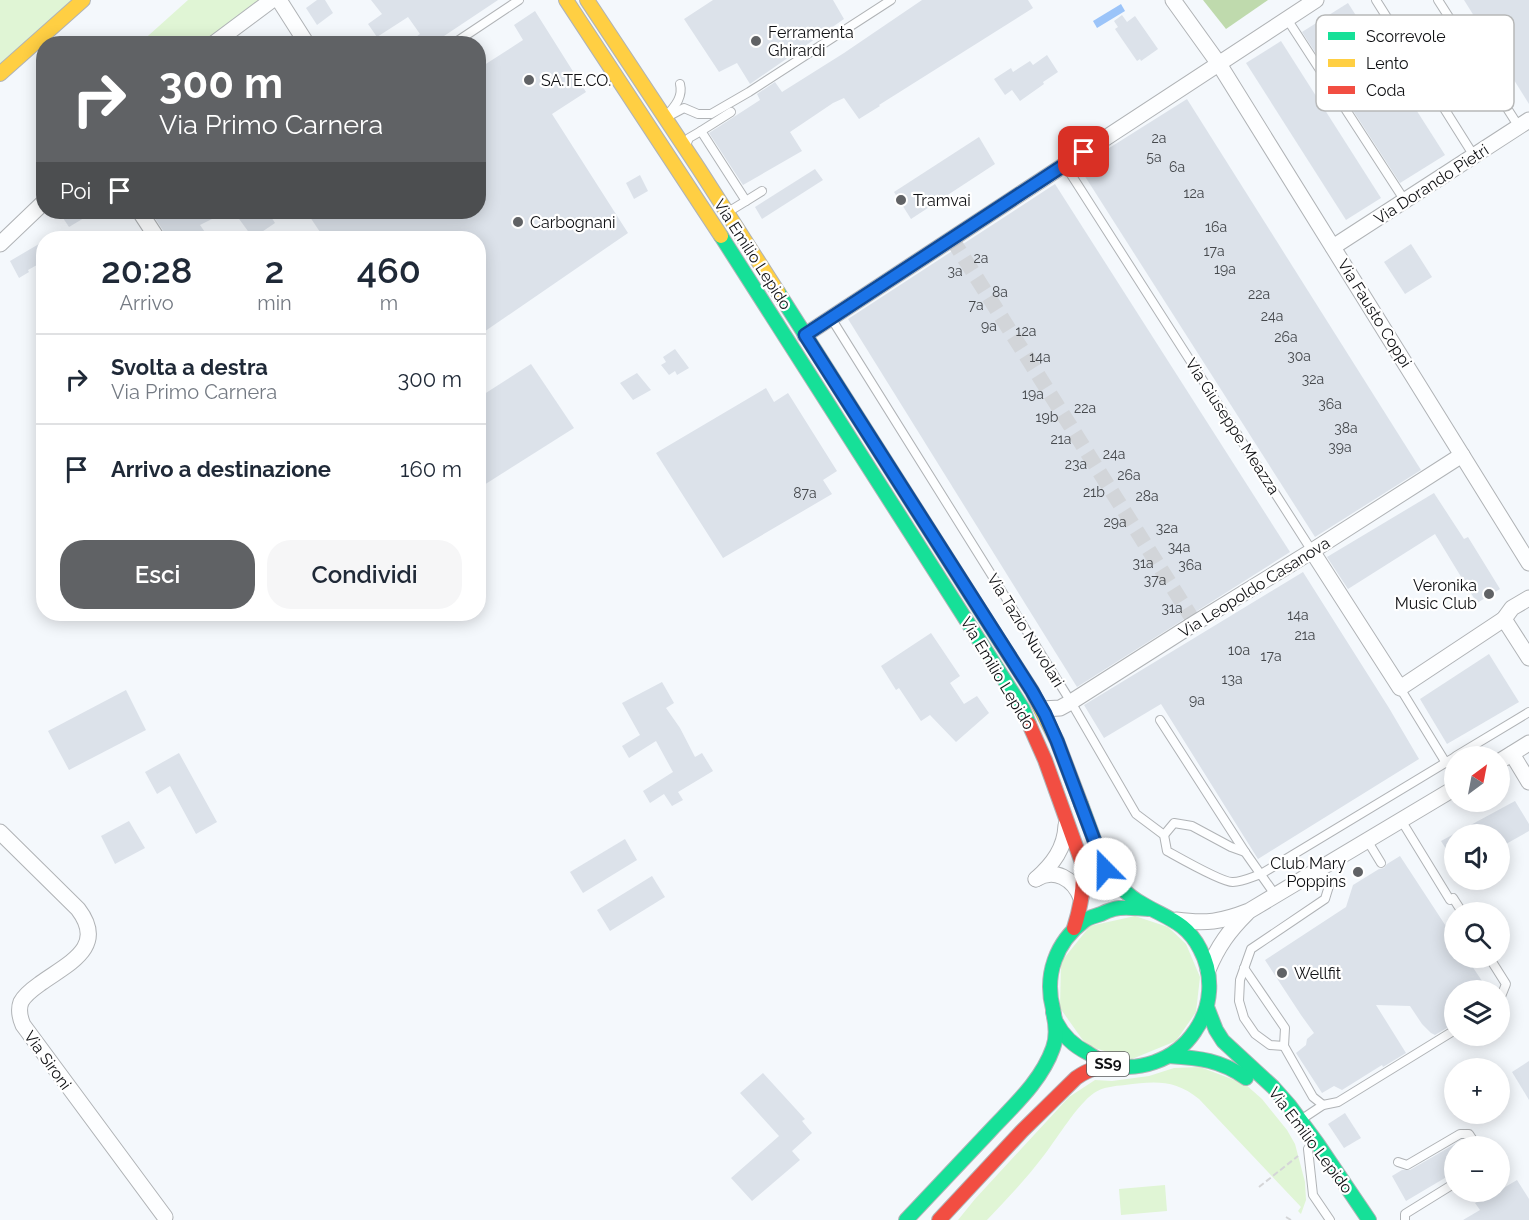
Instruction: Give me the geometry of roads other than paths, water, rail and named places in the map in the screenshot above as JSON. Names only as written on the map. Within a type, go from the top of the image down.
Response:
[{"type":"main road","points":[[43,36],[83,0]]},
{"type":"main road","name":"Via Emilio Lepido","points":[[566,0],[684,178],[1023,709],[1037,739],[1076,843],[1084,872],[1081,905],[1074,928]]},
{"type":"main road","name":"Via Emilio Lepido","points":[[587,0],[685,147],[1025,679],[1057,741],[1105,869],[1122,889],[1150,909]]},
{"type":"main road","points":[[0,74],[36,42]]},
{"type":"main road","name":"SS9","points":[[1114,907],[1150,909],[1174,920],[1192,936],[1202,952],[1210,982],[1204,1017],[1193,1035],[1169,1056],[1150,1064],[1130,1067],[1096,1060],[1076,1047],[1060,1028],[1049,994],[1050,970],[1058,948],[1074,928],[1091,915],[1114,907]]},
{"type":"main road","name":"Via Emilio Lepido","points":[[1207,1007],[1223,1041],[1272,1087],[1300,1121],[1369,1220]]},
{"type":"main road","points":[[906,1220],[1035,1080],[1048,1059],[1055,1040],[1056,1028],[1053,1012]]},
{"type":"main road","name":"Via Emilio Lepido","points":[[1169,1056],[1219,1062],[1231,1067],[1255,1086],[1298,1135],[1354,1220]]},
{"type":"main road","points":[[939,1220],[1022,1131],[1076,1078],[1094,1067],[1120,1066]]},
{"type":"main road","name":"Via Emilio Lepido","points":[[1316,1162],[1329,1170],[1361,1220]]},
{"type":"street","points":[[224,36],[272,0]]},
{"type":"street","points":[[279,0],[302,36]]},
{"type":"street","name":"Via Fausto Coppi","points":[[1173,0],[1219,64],[1529,563]]},
{"type":"street","points":[[805,335],[1316,0]]},
{"type":"street","name":"Via Dorando Pietri","points":[[1333,247],[1524,123]]},
{"type":"street","points":[[2,238],[36,209]]},
{"type":"street","name":"Via Leopoldo Casanova","points":[[1042,709],[1060,708],[1071,702],[1462,455]]},
{"type":"street","name":"Via Giuseppe Meazza","points":[[1312,551],[1400,688]]},
{"type":"street","points":[[1400,688],[1504,619],[1512,608],[1529,598]]},
{"type":"street","points":[[1504,619],[1529,658]]},
{"type":"street","points":[[1510,755],[1529,743]]},
{"type":"street","points":[[1510,761],[1529,782]]},
{"type":"street","points":[[1174,920],[1213,922],[1249,911],[1444,795]]},
{"type":"street","name":"Via Emilio Lepido","points":[[1063,810],[1066,826],[1063,843],[1058,855],[1036,879],[1052,873],[1066,878],[1079,891],[1082,899],[1081,905]]},
{"type":"street","name":"Via Sironi","points":[[0,832],[78,909],[89,929],[86,946],[78,956],[23,999],[20,1005],[23,1025],[165,1217]]},
{"type":"street","points":[[1208,970],[1224,937],[1249,911]]},
{"type":"lane","points":[[465,36],[519,0]]},
{"type":"lane","points":[[665,117],[684,108],[698,114],[711,114],[891,0]]},
{"type":"lane","points":[[1376,0],[1385,15]]},
{"type":"lane","points":[[1438,0],[1448,15]]},
{"type":"lane","points":[[1287,18],[1316,63]]},
{"type":"lane","points":[[665,117],[676,104],[682,91],[680,84]]},
{"type":"lane","points":[[1514,109],[1524,123]]},
{"type":"lane","points":[[1347,111],[1405,201]]},
{"type":"lane","points":[[1446,111],[1474,156]]},
{"type":"lane","points":[[685,147],[689,138],[731,112]]},
{"type":"lane","points":[[701,131],[746,201]]},
{"type":"lane","name":"Via Giuseppe Meazza","points":[[1065,165],[1312,551]]},
{"type":"lane","points":[[727,213],[762,191]]},
{"type":"lane","name":"Via Tazio Nuvolari","points":[[831,318],[1071,702],[1136,814],[1164,835],[1167,851],[1180,859],[1230,883],[1261,874]]},
{"type":"lane","points":[[1400,688],[1444,760]]},
{"type":"lane","points":[[1473,746],[1529,712]]},
{"type":"lane","points":[[1160,720],[1276,896]]},
{"type":"lane","points":[[1261,874],[1444,764]]},
{"type":"lane","points":[[1401,820],[1454,902]]},
{"type":"lane","points":[[1164,835],[1174,824],[1192,826],[1230,847],[1245,852]]},
{"type":"lane","points":[[1367,840],[1381,863]]},
{"type":"lane","points":[[1284,1046],[1270,1045],[1255,1034],[1244,1018],[1239,1002],[1240,980],[1251,949],[1325,899],[1329,886],[1319,869]]},
{"type":"lane","points":[[1244,968],[1285,1028],[1284,1046],[1313,1097],[1323,1105]]},
{"type":"lane","points":[[1300,1121],[1323,1105],[1338,1102],[1444,1037]]},
{"type":"lane","points":[[1457,1136],[1469,1134],[1470,1136]]},
{"type":"lane","points":[[1398,1162],[1407,1165],[1444,1143]]},
{"type":"lane","points":[[1308,1149],[1313,1195],[1330,1220]]},
{"type":"lane","points":[[1405,1220],[1405,1214],[1444,1190]]},
{"type":"lane","points":[[948,1220],[962,1195]]},
{"type":"water","points":[[1121,4],[1125,11],[1097,28],[1093,21]]},
{"type":"tunnel","points":[[952,239],[1195,623]]},
{"type":"place","name":"Ferramenta Ghirardi","points":[[756,41]]},
{"type":"place","name":"SA.TE.CO.","points":[[529,80]]},
{"type":"place","name":"Tramvai","points":[[901,200]]},
{"type":"place","name":"Carbognani","points":[[518,222]]},
{"type":"place","name":"Veronika Music Club","points":[[1489,594]]},
{"type":"place","name":"Club Mary Poppins","points":[[1358,872]]},
{"type":"place","name":"Wellfit","points":[[1282,973]]}]
